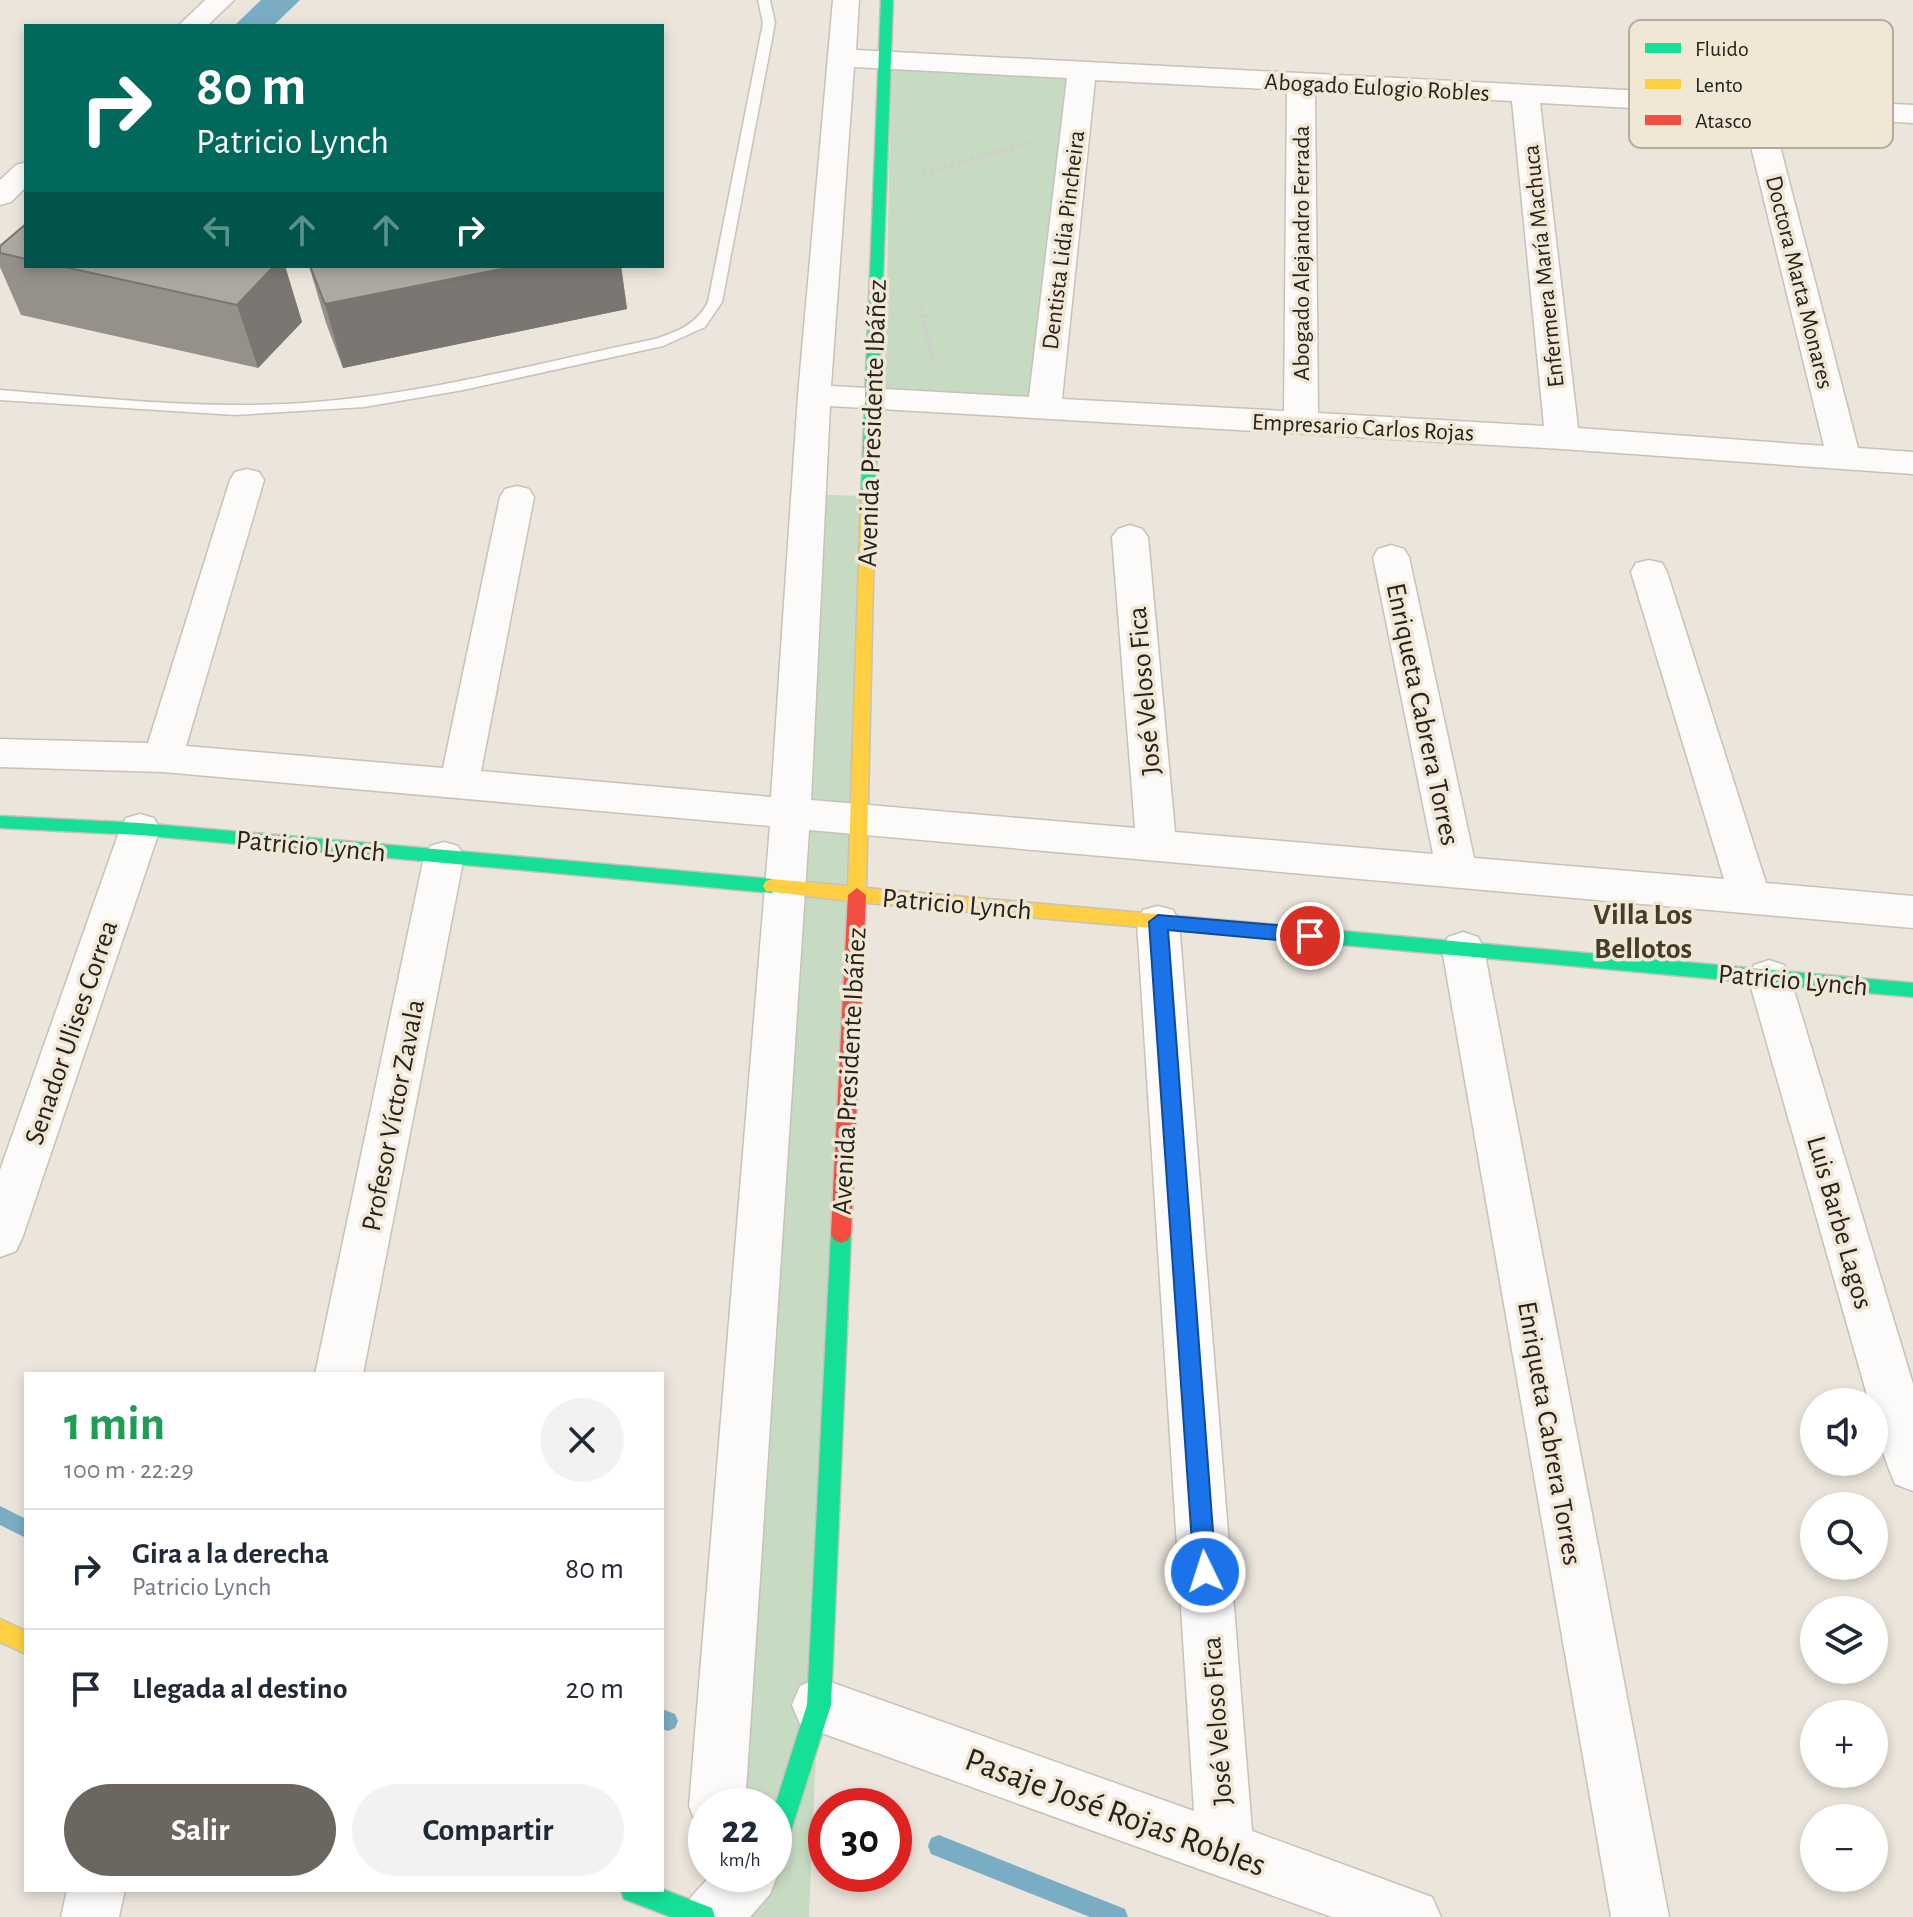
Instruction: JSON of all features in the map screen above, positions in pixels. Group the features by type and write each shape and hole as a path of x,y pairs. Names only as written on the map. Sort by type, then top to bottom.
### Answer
{"street":[{"path":"193,24 221,0"},
{"name":"Avenida Presidente Ibáñez","path":"718,1788 786,888 814,395 846,0"},
{"name":"Avenida Presidente Ibáñez","path":"792,1797 819,1705 860,819 870,398 887,0"},
{"name":"Abogado Eulogio Robles","path":"841,58 1629,99"},
{"name":"Dentista Lidia Pincheira","path":"1044,408 1075,71"},
{"name":"Abogado Alejandro Ferrada","path":"1301,83 1301,423"},
{"name":"Enfermera María Machuca","path":"1525,94 1562,438"},
{"name":"Abogado Eulogio Robles","path":"1893,113 1913,114"},
{"name":"Doctora Marta Monares","path":"1766,148 1844,458"},
{"path":"0,196 24,173"},
{"name":"Empresario Carlos Rojas","path":"814,395 1562,438 1913,463"},
{"path":"163,758 247,480"},
{"path":"459,784 517,497"},
{"name":"José Veloso Fica","path":"1130,537 1156,845"},
{"name":"Enriqueta Cabrera Torres","path":"1391,557 1457,872"},
{"path":"1649,572 1750,897"},
{"path":"0,753 163,758 1913,912"},
{"name":"Patricio Lynch","path":"0,822 140,829 1913,990"},
{"name":"Senador Ulises Correa","path":"0,1236 140,829"},
{"name":"Profesor Víctor Zavala","path":"339,1372 444,857"},
{"name":"José Veloso Fica","path":"1158,922 1225,1850"},
{"name":"Enriqueta Cabrera Torres","path":"1463,949 1640,1917"},
{"name":"Luis Barbe Lagos","path":"1769,977 1913,1467"},
{"path":"0,1630 24,1642"},
{"name":"Pasaje José Rojas Robles","path":"819,1705 1412,1917"},
{"path":"90,1917 96,1892"},
{"path":"638,1892 703,1917"},
{"path":"710,1917 711,1892"},
{"path":"710,1917 733,1892"}],"lane":[{"path":"0,395 231,410 308,408 381,398 658,343 685,334 706,319 715,302 769,23 764,0"}],"path":[{"path":"922,186 923,172 1061,133 1075,71"},
{"path":"920,301 930,361 944,367"}],"green space":[{"path":"891,69 1067,78 1029,399 885,389"},
{"path":"827,495 869,496 814,1788 808,1788 809,1917 730,1917 756,1892 792,1892 792,1788 738,1788"}],"building":[{"path":"24,226 24,259 0,253 0,246"},
{"path":"69,268 272,268 237,305"},
{"path":"311,268 506,268 325,304"}],"waterway":[{"path":"254,24 282,0"},
{"path":"0,1515 24,1528"},
{"path":"664,1720 668,1721"},
{"path":"939,1846 1117,1917"}],"traffic: fast":[{"path":"868,499 887,0"},
{"path":"0,822 140,829 772,886"},
{"path":"1277,932 1913,990"},
{"path":"792,1790 819,1705 841,1234"},
{"path":"638,1892 703,1917"}],"traffic: slow":[{"path":"857,895 868,499"},
{"path":"772,886 1277,932"},
{"path":"0,1630 24,1642"}],"traffic: jam":[{"path":"841,1234 857,895"}],"district":[{"name":"Villa Los Bellotos","path":"1643,931"}],"route":[{"path":"1205,1572 1158,922 1310,936"}]}
